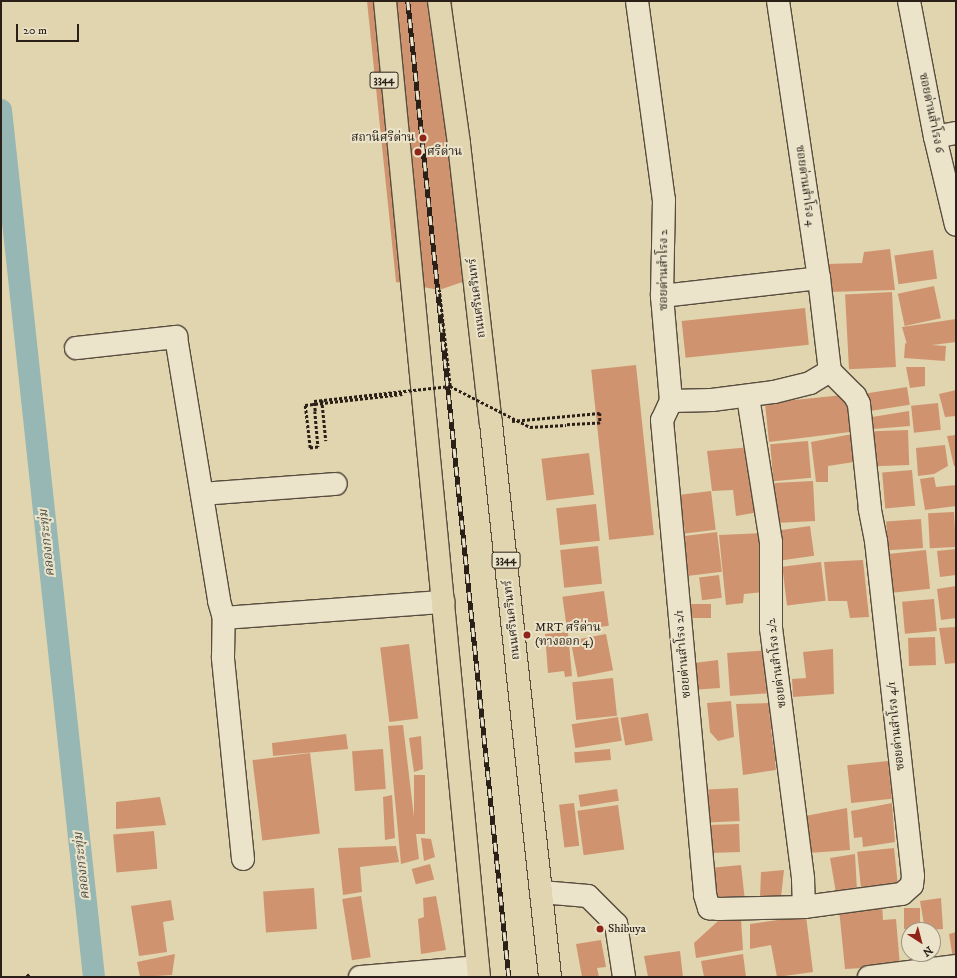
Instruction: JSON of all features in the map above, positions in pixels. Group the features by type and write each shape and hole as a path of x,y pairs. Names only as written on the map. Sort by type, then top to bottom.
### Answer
{"main road":[{"name":"3344","path":"370,1 399,159"},
{"name":"3344","path":"385,1 478,972"},
{"name":"ถนนศรีนครินทร์","path":"439,1 459,144 491,423 550,977"},
{"name":"ถนนศรีนครินทร์","path":"448,1 459,144"}],"street":[{"name":"ซอยด่านสำโรง 2","path":"637,1 664,200 662,296 672,401"},
{"name":"ซอยด่านสำโรง 4","path":"778,1 819,278 830,371"},
{"name":"ซอยด่านสำโรง 6","path":"908,1 935,137 956,224"},
{"path":"935,137 956,133"},
{"path":"662,296 819,278"},
{"path":"76,348 176,337 219,601 224,618 223,657 243,859"},
{"path":"672,401 748,397 810,383 830,371"},
{"name":"ซอยด่านสำโรง 4/1","path":"709,908 804,907 902,894 912,885 913,876 876,541 870,509 859,404 854,396 830,371"},
{"name":"ซอยด่านสำโรง 2/2","path":"748,397 771,542 771,628 802,871 804,907"},
{"name":"ซอยด่านสำโรง 2/1","path":"672,401 662,420 705,896 709,908"},
{"path":"202,494 336,484"},
{"path":"224,618 442,602"},
{"path":"541,892 588,896 616,924 624,977"},
{"path":"869,977 956,966"},
{"path":"360,977 478,972"}],"path":[{"path":"439,290 450,386"},
{"path":"422,392 305,405 310,448 318,447 318,442 315,411 314,401 322,400 450,386 530,427 600,423 600,413 593,414 491,423"},
{"path":"322,400 326,441"},
{"path":"27,974 30,977"}],"building":[{"name":"สถานีศรีด่าน","path":"367,1 452,1 480,276 439,290 396,282"},
{"path":"890,249 895,290 828,292 826,264 862,263 864,252"},
{"path":"933,250 937,279 898,284 894,255"},
{"path":"934,286 941,318 905,326 898,294"},
{"path":"892,292 896,367 849,369 845,294"},
{"path":"805,308 809,345 686,358 682,321"},
{"path":"956,319 956,342 908,348 902,327"},
{"path":"905,343 946,346 945,361 904,358"},
{"path":"636,365 654,535 609,540 591,370"},
{"path":"906,367 925,367 925,386 910,388"},
{"path":"907,387 910,405 868,411 866,394"},
{"path":"956,390 956,416 945,417 939,394"},
{"path":"843,395 848,401 850,432 769,442 765,403"},
{"path":"938,403 941,430 914,433 911,406"},
{"path":"909,411 910,426 873,429 872,417"},
{"path":"908,430 909,465 874,466 873,431"},
{"path":"852,434 854,462 828,466 828,482 816,482 811,442"},
{"path":"956,435 956,466 954,466 947,436"},
{"path":"808,441 811,478 773,481 770,444"},
{"path":"945,445 948,466 934,474 918,476 916,448"},
{"path":"751,447 759,512 736,516 733,490 712,491 707,451"},
{"path":"589,453 594,495 546,501 541,459"},
{"path":"912,470 915,506 885,508 882,473"},
{"path":"934,477 936,487 956,485 956,506 925,510 920,479"},
{"path":"813,481 815,521 776,523 774,483"},
{"path":"711,491 716,530 685,533 680,495"},
{"path":"596,504 600,541 560,545 556,508"},
{"path":"954,512 956,547 930,548 928,513"},
{"path":"921,519 923,548 888,550 886,521"},
{"path":"810,526 814,556 781,560 776,531"},
{"path":"717,532 722,572 681,577 676,537"},
{"path":"764,533 765,592 744,594 743,603 726,605 719,535"},
{"path":"598,546 602,584 564,588 560,550"},
{"path":"956,549 956,575 940,577 937,551"},
{"path":"926,550 930,589 892,593 888,554"},
{"path":"863,560 869,617 850,618 847,601 828,601 824,562"},
{"path":"821,562 826,601 787,605 782,567"},
{"path":"719,575 722,598 702,600 699,577"},
{"path":"956,586 956,618 941,620 937,589"},
{"path":"604,591 609,626 567,632 562,597"},
{"path":"934,599 937,631 905,634 902,602"},
{"path":"682,604 711,604 711,618 682,618"},
{"path":"956,627 956,663 945,664 939,628"},
{"path":"568,632 572,676 565,677 564,671 548,673 545,634"},
{"path":"606,634 613,670 578,677 571,641"},
{"path":"935,637 936,665 909,666 908,638"},
{"path":"409,644 418,718 389,722 380,648"},
{"path":"833,649 834,694 793,697 792,679 806,678 803,652"},
{"path":"770,650 773,693 730,696 727,653"},
{"path":"718,660 720,688 691,690 686,664"},
{"path":"613,678 617,716 576,720 572,682"},
{"path":"731,701 734,737 718,741 710,732 707,703"},
{"path":"769,703 770,721 777,721 777,728 771,729 774,751 780,750 781,761 775,762 776,770 743,775 736,704"},
{"path":"648,713 653,741 625,745 620,718"},
{"path":"618,717 622,741 575,748 572,724"},
{"path":"403,725 419,859 401,864 388,726"},
{"path":"346,734 348,749 273,756 272,743"},
{"path":"421,736 423,769 414,772 409,738"},
{"path":"383,749 386,789 355,791 352,751"},
{"path":"610,749 611,760 575,763 574,752"},
{"path":"310,753 320,833 262,840 252,760"},
{"path":"888,761 892,799 851,803 847,765"},
{"path":"414,775 425,775 425,834 414,834"},
{"path":"738,788 740,821 710,823 708,790"},
{"path":"617,789 619,801 580,807 578,795"},
{"path":"392,795 395,838 385,840 383,797"},
{"path":"160,797 166,825 116,829 116,802"},
{"path":"574,803 579,846 564,848 559,805"},
{"path":"892,803 895,842 863,847 862,837 854,838 851,811"},
{"path":"618,805 624,850 584,855 577,811"},
{"path":"847,808 850,850 809,853 805,816"},
{"path":"739,824 740,852 709,853 708,825"},
{"path":"154,831 157,869 116,872 113,835"},
{"path":"421,838 431,839 435,857 424,861"},
{"path":"396,846 399,862 360,867 362,892 343,895 338,848"},
{"path":"894,848 898,886 861,890 857,852"},
{"path":"855,854 857,891 836,893 830,858"},
{"path":"430,864 434,879 416,884 412,869"},
{"path":"741,865 745,901 717,902 710,868"},
{"path":"784,870 781,897 760,898 761,872"},
{"path":"314,888 317,929 266,932 263,892"},
{"path":"361,896 371,957 352,960 342,899"},
{"path":"436,896 446,950 421,954 418,919 424,917 423,898"},
{"path":"941,898 943,929 941,929 941,922 924,922 920,901"},
{"path":"171,900 174,920 163,922 167,952 139,956 131,906"},
{"path":"882,904 883,920 896,919 900,966 845,969 839,909"},
{"path":"904,908 920,908 920,922 904,922"},
{"path":"806,916 813,972 777,977 771,945 750,949 750,924"},
{"path":"741,919 743,950 696,958 694,943 718,921"},
{"path":"956,932 956,958 953,959 949,934"},
{"path":"601,940 606,967 597,968 599,977 582,977 576,944"},
{"path":"680,951 683,977 648,977 644,956"},
{"path":"175,954 172,975 140,977 137,962"},
{"path":"743,954 746,977 704,977 701,961"}],"waterway":[{"name":"คลองกระทุ่ม","path":"1,110 94,977"}],"railway":[{"path":"408,1 509,977"}],"place":[{"name":"สถานีศรีด่าน","path":"423,138"},
{"name":"ศรีด่าน","path":"418,152"},
{"name":"MRT ศรีด่าน (ทางออก 4)","path":"527,635"},
{"name":"Shibuya","path":"600,929"}]}
